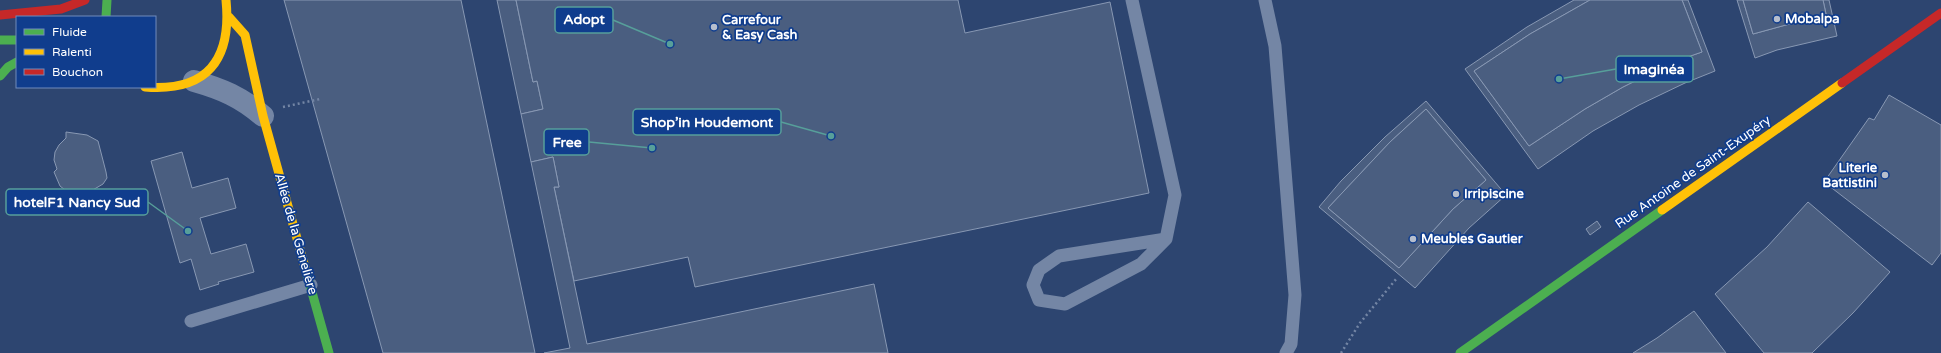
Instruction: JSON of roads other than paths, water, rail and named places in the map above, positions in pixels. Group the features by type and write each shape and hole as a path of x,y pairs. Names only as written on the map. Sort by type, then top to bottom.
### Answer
{"street":[{"path":"0,3 9,14 61,9 85,0"},
{"path":"106,16 107,0"},
{"path":"156,87 171,88 194,81 212,67 225,45 229,17 226,0"},
{"name":"Rue Antoine de Saint-Exupéry","path":"1460,353 1941,13"},
{"name":"Allée de la Genelière","path":"229,17 245,36 270,113 311,286 329,353"},
{"path":"0,40 16,40"},
{"path":"0,76 8,67 16,63"},
{"path":"194,81 233,94 270,113"}],"lane":[{"path":"1132,0 1175,195 1166,239 1141,264 1065,304 1039,300 1033,286 1039,270 1059,256 1166,239"},
{"path":"1265,0 1275,46 1295,295 1291,344 1286,353"},
{"path":"191,320 311,286"}],"place":[{"name":"Mobalpa","path":"1777,19"},
{"name":"Carrefour & Easy Cash","path":"714,27"},
{"name":"Adopt","path":"670,44"},
{"name":"Imaginéa","path":"1559,79"},
{"name":"Shop’in Houdemont","path":"831,136"},
{"name":"Free","path":"652,148"},
{"name":"Literie Battistini","path":"1885,175"},
{"name":"Irripiscine","path":"1456,194"},
{"name":"hotelF1 Nancy Sud","path":"188,231"},
{"name":"Meubles Gautier","path":"1413,239"}]}
